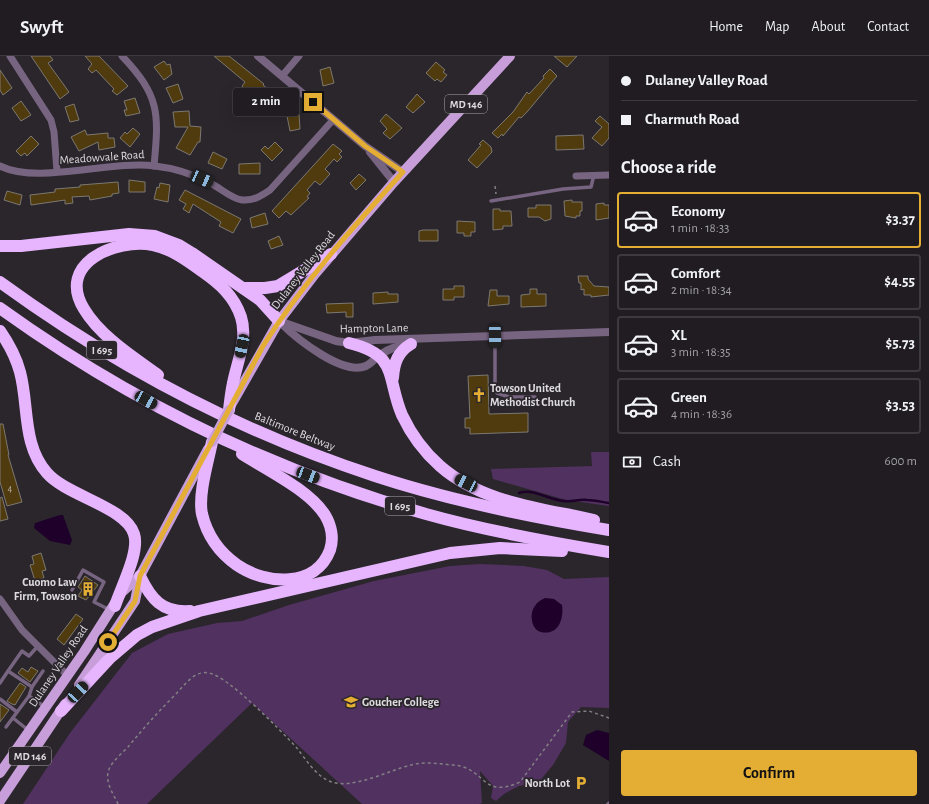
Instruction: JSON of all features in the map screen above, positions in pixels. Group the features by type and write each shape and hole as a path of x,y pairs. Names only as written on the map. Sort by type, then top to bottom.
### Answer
{"highway":[{"path":"0,246 21,246 129,234 155,236 179,245 243,288 260,300 279,321"},
{"path":"209,409 141,363 92,321 83,309 78,290 80,274 90,260 104,250 116,246 130,244 153,245 174,252 218,283 233,299 241,318 242,346 236,385 229,410"},
{"path":"243,288 265,288 278,286 331,254"},
{"name":"Baltimore Beltway","path":"0,282 80,337 209,409 290,445 376,476 482,506 609,530"},
{"name":"I 695","path":"0,308 69,355 158,407 243,449 315,477 426,514 535,539 609,552"},
{"path":"0,332 16,360 20,373 31,443 41,465 54,481 117,515 130,526 134,532 136,548 113,608"},
{"path":"349,343 362,346 379,355 387,365 393,378 402,413 408,428 428,454 456,478 497,498 518,504 609,523"},
{"path":"393,378 394,367 399,353 411,344"},
{"path":"200,428 289,483 318,506 324,514 331,530 331,546 324,562 311,574 288,579 258,576 237,565 219,548 205,525 201,502 202,469 212,442"},
{"path":"61,711 110,658 137,635 152,627 199,611 422,559 463,552 500,548 530,548 609,555"},
{"path":"140,576 149,594 163,606 184,611 199,611"}],"main road":[{"name":"Dulaney Valley Road","path":"236,385 279,321 331,254 403,172 510,56"},
{"path":"212,442 229,410"},
{"name":"Dulaney Valley Road","path":"0,773 68,676 122,592 140,576 202,469"},
{"name":"Dulaney Valley Road","path":"0,800 135,601 140,576"}],"street":[{"path":"10,56 51,120 54,132 57,171"},
{"path":"122,56 143,80 154,104 157,133 154,166"},
{"path":"258,56 365,146 403,172"},
{"path":"282,76 299,56"},
{"name":"Meadowvale Road","path":"0,166 14,171 30,173 114,166 154,166 193,175 241,200 250,200 259,198 270,190 333,120"},
{"path":"365,146 394,182"},
{"path":"576,176 609,175"},
{"name":"Hampton Lane","path":"279,321 325,338 349,343 375,340 609,332"},
{"name":"Hampton Lane","path":"279,321 294,336 345,367 358,368 365,366 387,350 437,338"},
{"path":"0,599 22,630 68,676"}],"lane":[{"path":"491,201 563,189 591,187 594,175"},
{"path":"495,336 495,387 497,393 509,398 535,397"},
{"path":"72,590 83,570 104,582 94,602 113,608"},
{"path":"0,683 22,651 29,656 38,646"},
{"path":"8,671 32,687"},
{"path":"6,727 29,696 32,687 43,671"},
{"path":"29,696 46,708"},
{"path":"0,699 17,712"},
{"path":"13,718 30,731"}],"path":[{"path":"495,186 497,200"},
{"path":"118,804 107,778 110,767 187,682 195,675 203,672 211,673 223,680 242,695 294,745 319,774 330,782 343,784 411,765 425,763 456,765 472,771 494,788 508,788 520,782 572,712 589,711 609,718"}],"shaded area":[{"path":"591,452 609,452 609,506 566,500 493,479 491,469 592,466"},
{"path":"63,515 72,540 70,545 50,541 34,528 35,523"},
{"name":"Goucher College","path":"480,564 524,566 547,570 564,579 609,577 609,708 581,707 568,722 566,743 553,765 538,783 519,786 504,794 496,801 491,798 493,786 480,771 482,803 479,804 362,804 252,703 147,804 23,804 70,733 132,653 168,634 217,623 242,621 289,605 374,581 450,566"},
{"path":"545,598 554,599 562,605 562,615 559,625 556,629 547,633 538,631 533,625 532,621 533,609 539,601"},
{"path":"597,730 609,733 609,761 583,745 586,735"}],"building":[{"path":"31,56 50,56 53,60 48,63 69,92 60,99"},
{"path":"85,56 99,56 128,86 117,95 112,91 114,89 96,70 92,73 88,69 92,64"},
{"path":"214,56 229,56 264,84 263,85 287,104 286,105 288,107 283,113 272,104 270,108 265,104 268,101 255,90 251,95 242,86 245,82"},
{"path":"554,56 577,56 567,67"},
{"path":"164,61 167,65 170,64 172,74 164,80 154,67"},
{"path":"436,62 445,70 443,72 447,75 441,82 437,79 435,81 426,73"},
{"path":"330,67 334,83 323,86 320,70"},
{"path":"550,69 557,76 527,112 521,118 519,117 503,136 502,134 498,138 492,133 513,112 527,92 529,94 544,78 543,76"},
{"path":"0,70 12,88 3,95 0,90"},
{"path":"178,84 183,99 173,103 166,88"},
{"path":"417,94 425,102 413,113 406,107"},
{"path":"135,98 140,113 126,116 124,110 127,110 124,101"},
{"path":"21,101 31,115 21,121 12,108"},
{"path":"74,104 79,120 70,122 65,107"},
{"path":"189,111 190,126 201,127 200,142 198,142 190,155 176,148 188,127 175,127 173,112"},
{"path":"299,114 300,129 290,131 287,116"},
{"path":"386,114 402,128 390,139 383,133 387,129 380,121"},
{"path":"600,116 609,124 609,138 602,146 592,138 602,127 595,121"},
{"path":"133,128 140,134 130,147 120,138 125,132 127,134"},
{"path":"85,130 87,135 108,133 108,138 114,138 115,147 99,150 98,142 79,151 71,137"},
{"path":"583,135 584,149 556,150 556,136"},
{"path":"31,136 39,144 27,156 25,153 21,156 16,151"},
{"path":"483,140 491,147 492,152 477,168 468,160 481,145 479,144"},
{"path":"275,142 283,150 272,161 261,150 265,146 268,149"},
{"path":"333,144 342,151 339,154 342,157 337,162 334,159 325,169 330,174 320,185 315,181 307,190 310,193 307,197 309,198 291,215 286,211 279,218 272,211"},
{"path":"213,152 227,159 222,169 208,163"},
{"path":"260,163 260,174 239,174 239,164"},
{"path":"359,174 366,180 356,190 350,183"},
{"path":"129,180 145,182 145,192 129,192"},
{"path":"118,182 119,193 112,194 112,196 90,200 89,196 72,197 73,203 65,204 65,200 31,205 30,195 55,192 55,189 80,187 80,185"},
{"path":"160,183 170,185 168,202 154,199 157,187 159,188"},
{"path":"185,190 241,219 233,233 219,226 221,222 193,204 189,213 183,209 186,204 179,200"},
{"path":"7,191 22,195 20,205 4,200"},
{"path":"572,200 572,202 582,202 582,211 580,211 580,216 576,216 576,218 565,216 564,201"},
{"path":"604,203 604,205 609,205 609,218 596,220 596,204"},
{"path":"536,205 551,205 551,219 545,221 539,217 528,217 528,208 536,208"},
{"path":"493,209 500,209 500,211 511,211 512,226 503,226 503,229 493,230"},
{"path":"265,213 268,224 252,228 250,218"},
{"path":"457,221 475,222 475,232 471,232 471,236 464,236 464,233 457,233"},
{"path":"438,230 438,241 419,241 419,231"},
{"path":"279,236 283,245 271,249 268,241"},
{"path":"578,276 588,276 588,279 594,286 609,287 609,295 591,297 591,295 584,295 584,289 581,290 581,283 579,283"},
{"path":"454,286 464,286 464,297 454,297 454,300 443,300 443,289 454,289"},
{"path":"530,289 537,289 537,294 546,294 546,306 521,307 521,295 530,294"},
{"path":"490,290 497,290 497,296 509,296 509,304 488,306"},
{"path":"388,292 388,294 398,294 398,302 373,304 373,293"},
{"path":"353,303 353,317 346,317 346,312 327,313 326,304"},
{"name":"Towson United Methodist Church","path":"488,375 489,414 528,413 528,432 470,434 470,428 465,428 465,418 470,418 468,376"},
{"path":"0,424 3,424 8,455 22,502 7,506 0,482"},
{"path":"2,497 8,519 0,521 0,498"},
{"path":"41,553 46,570 42,571 44,578 35,581 30,565 34,564 32,556"},
{"name":"Cuomo Law Firm, Towson","path":"85,576 98,585 86,600 78,596 82,590 78,587"},
{"path":"76,614 83,619 64,645 57,639"},
{"path":"31,667 38,671 30,682 18,673 22,668 28,672"},
{"path":"20,683 26,687 15,705 7,701"},
{"path":"0,704 9,710 0,722"}],"waterway":[{"path":"519,493 537,493 559,500 584,500 609,503"}],"place":[{"name":"Towson United Methodist Church","path":"479,395"},
{"name":"Cuomo Law Firm, Towson","path":"88,589"},
{"name":"Goucher College","path":"351,702"},
{"name":"North Lot","path":"581,783"}],"route":[{"path":"108,642 135,601 140,576 263,346 279,321 331,254 403,172 365,146 313,102"}]}
